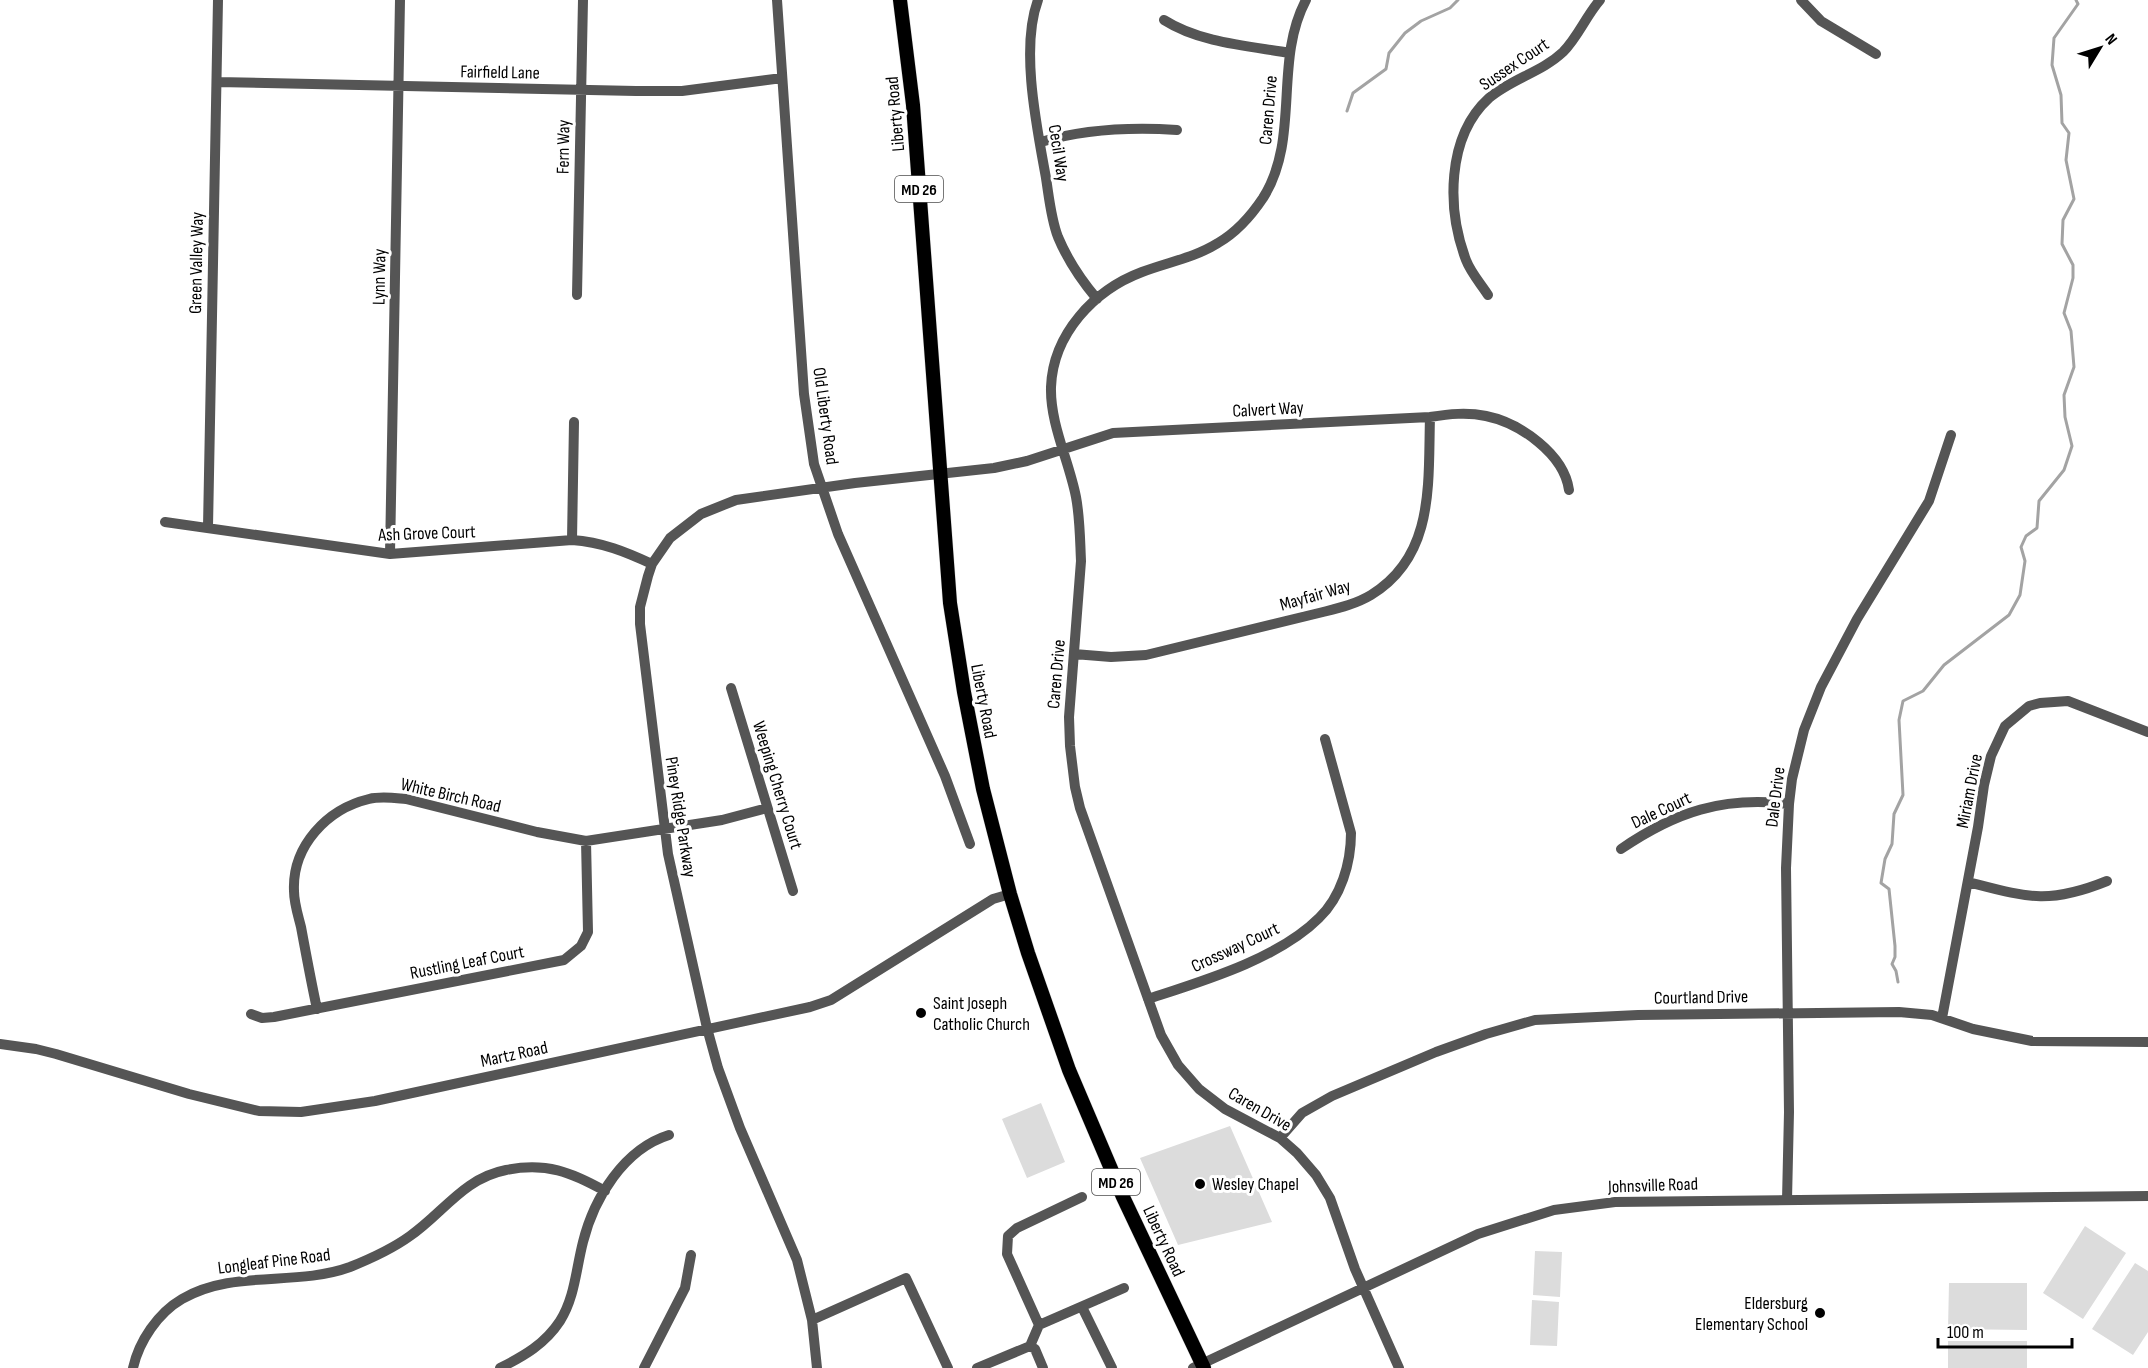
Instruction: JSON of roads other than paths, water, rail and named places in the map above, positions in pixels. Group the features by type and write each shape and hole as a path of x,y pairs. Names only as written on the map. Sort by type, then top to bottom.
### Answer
{"main road":[{"name":"Liberty Road","path":"900,0 913,105 950,603 958,660 981,779 1010,894 1046,1009 1083,1105 1200,1367"}],"street":[{"name":"Green Valley Way","path":"208,527 218,0"},
{"name":"Lynn Way","path":"390,554 400,0"},
{"name":"Fern Way","path":"578,295 583,0"},
{"name":"Old Liberty Road","path":"777,0 806,416 814,464 838,534 948,785 970,844"},
{"name":"Cecil Way","path":"1038,0 1030,28 1030,47 1041,142 1057,234 1071,264 1097,299"},
{"name":"Caren Drive","path":"1306,0 1290,53 1286,82 1284,135 1279,160 1264,196 1250,216 1236,230 1207,249 1132,276 1097,299 1078,317 1058,351 1052,370 1053,411 1076,496 1081,561 1069,717 1070,746 1080,807 1161,1035 1189,1080 1211,1100 1245,1121 1280,1138 1309,1165 1323,1185 1363,1287 1399,1368"},
{"name":"Sussex Court","path":"1488,295 1467,263 1455,219 1454,177 1457,154 1463,136 1473,117 1488,99 1508,84 1562,52 1581,30 1600,0"},
{"path":"1801,0 1821,21 1876,54"},
{"path":"1164,20 1196,34 1290,53"},
{"name":"Fairfield Lane","path":"217,82 682,91 782,78"},
{"path":"1041,142 1060,136 1094,131 1177,130"},
{"name":"Calvert Way","path":"939,476 1009,465 1101,435 1124,432 1430,417 1452,413 1496,418 1513,426 1550,454 1564,474 1569,490"},
{"name":"Mayfair Way","path":"1074,654 1111,657 1146,655 1323,612 1370,596 1402,568 1410,557 1422,531 1428,487 1430,417"},
{"path":"572,540 574,422"},
{"name":"Dale Drive","path":"1787,1200 1789,1134 1786,1013 1788,970 1785,876 1792,779 1804,730 1821,687 1857,619 1929,501 1951,435"},
{"name":"Piney Ridge Parkway","path":"817,1368 812,1320 797,1260 740,1128 721,1077 707,1028 664,829 640,624 643,592 652,564 678,531 711,508 736,500 822,487 939,476"},
{"name":"Ash Grove Court","path":"165,522 390,554 572,540 591,541 614,547 652,564"},
{"name":"Weeping Cherry Court","path":"731,688 793,891"},
{"name":"Miriam Drive","path":"1942,1018 1991,756 1999,736 2017,715 2029,706 2068,701 2148,732"},
{"name":"Crossway Court","path":"1148,999 1196,983 1260,957 1306,929 1329,906 1340,887 1346,870 1351,834 1325,738"},
{"name":"White Birch Road","path":"317,1008 294,891 296,865 321,824 351,804 370,798 406,799 537,832 586,841 722,820 767,808"},
{"name":"Dale Court","path":"1621,849 1636,838 1671,820 1706,807 1749,801 1789,804"},
{"name":"Rustling Leaf Court","path":"251,1014 262,1018 274,1017 564,960 580,946 588,932 586,841"},
{"path":"1968,882 2038,898 2078,892 2106,881"},
{"name":"Martz Road","path":"0,1044 46,1051 239,1107 276,1112 301,1112 375,1101 810,1007 831,1000 993,899 1010,894"},
{"name":"Courtland Drive","path":"1280,1138 1302,1113 1332,1096 1486,1034 1535,1020 1638,1015 1899,1012 1932,1015 1973,1029 2032,1041 2148,1042"},
{"path":"500,1368 540,1345 560,1321 571,1298 584,1239 605,1191 632,1155 654,1139 669,1135"},
{"name":"Longleaf Pine Road","path":"133,1368 152,1328 164,1312 180,1300 199,1290 226,1283 300,1277 348,1268 378,1255 410,1236 463,1190 494,1173 525,1167 559,1169 576,1175 605,1191"},
{"name":"Johnsville Road","path":"1200,1367 1363,1287 1478,1234 1554,1210 1615,1202 2148,1196"},
{"path":"1039,1325 1007,1254 1008,1236 1017,1228 1082,1197"},
{"path":"644,1368 685,1288 692,1255"},
{"path":"812,1320 906,1278 946,1368"},
{"path":"977,1368 1030,1346 1039,1325 1124,1288"},
{"path":"1082,1307 1112,1368"},
{"path":"1030,1346 1035,1349 1043,1368"}],"waterway":[{"path":"1347,111 1353,93 1386,69 1389,53 1405,33 1421,21 1450,8 1458,0"},
{"path":"1898,982 1892,964 1895,957 1895,946 1889,889 1881,883 1885,859 1892,844 1894,814 1903,795 1899,720 1903,701 1923,691 1944,665 2009,615 2020,595 2025,561 2021,547 2026,536 2037,528 2039,501 2064,470 2072,446 2065,417 2064,395 2074,367 2071,331 2064,313 2073,278 2073,265 2062,244 2063,220 2074,199 2066,160 2069,133 2062,123 2061,95 2052,65 2054,38 2078,4 2076,0"}],"place":[{"name":"Saint Joseph Catholic Church","path":"921,1013"},
{"name":"Wesley Chapel","path":"1200,1184"},
{"name":"Eldersburg Elementary School","path":"1820,1313"}]}
